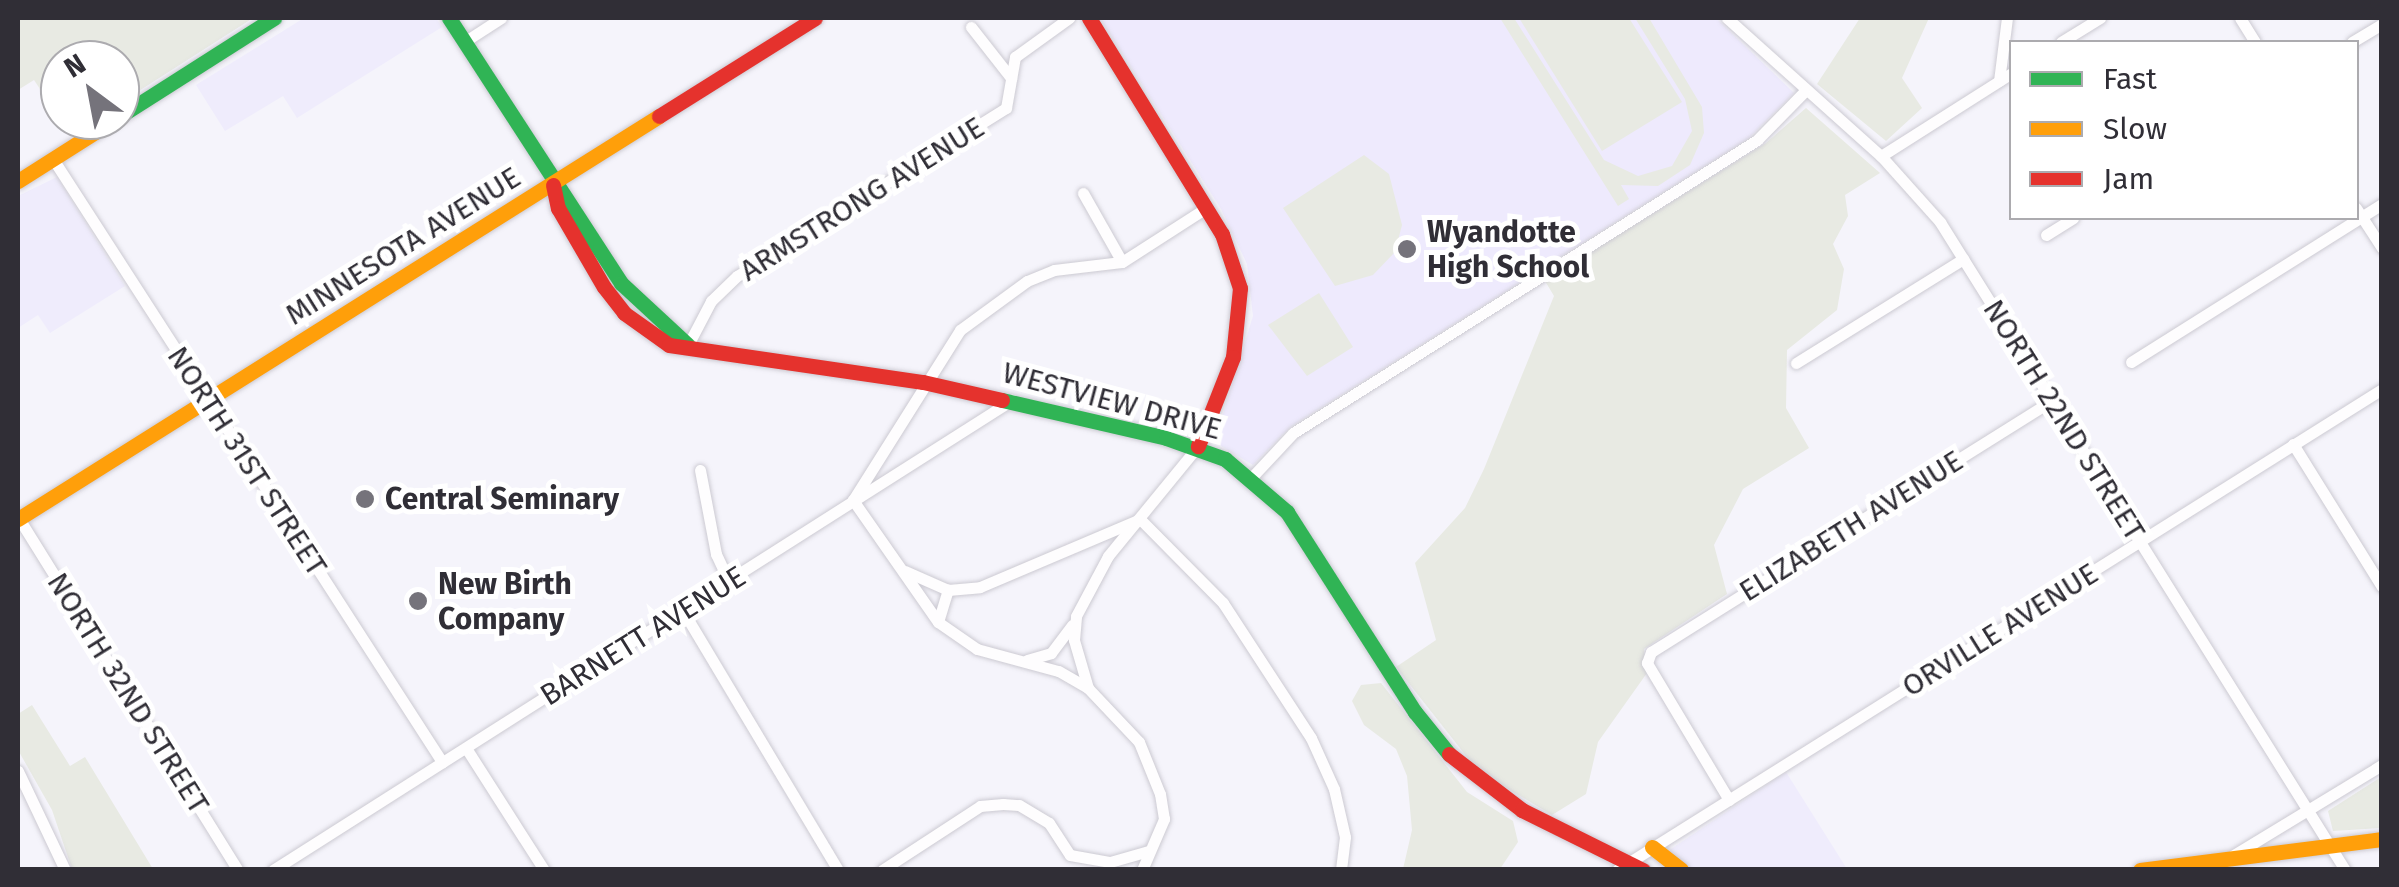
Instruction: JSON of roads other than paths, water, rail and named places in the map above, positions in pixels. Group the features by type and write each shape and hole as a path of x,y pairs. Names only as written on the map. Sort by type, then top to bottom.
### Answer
{"main road":[{"path":"140,103 274,18"},
{"name":"WESTVIEW DRIVE","path":"449,18 553,184 570,200 636,302 688,345 742,360 923,382 1198,446 1251,478 1287,512 1415,712 1464,770 1522,810 1630,867"},
{"name":"MINNESOTA AVENUE","path":"18,518 816,18"},
{"path":"1089,18 1232,257 1241,318 1222,393 1198,446"},
{"path":"18,181 82,140"},
{"path":"2140,870 2382,839"},
{"path":"1652,848 1681,870"}],"street":[{"path":"464,42 502,18"},
{"name":"ARMSTRONG AVENUE","path":"688,345 723,288 1006,108 1020,50 1069,18"},
{"name":"NORTH 22ND STREET","path":"1728,18 1804,92 1881,156 1940,222 2312,808 2345,870"},
{"path":"2000,81 2007,18"},
{"path":"2064,40 2100,18"},
{"path":"2240,18 2254,40"},
{"path":"2355,40 2382,24"},
{"path":"971,27 1011,78"},
{"path":"1881,156 2009,76"},
{"path":"1251,478 1293,433 1757,140 1804,92"},
{"name":"NORTH 31ST STREET","path":"54,158 442,762"},
{"path":"1084,193 1122,262"},
{"path":"2382,204 2359,212 2382,248"},
{"path":"1142,870 1164,819 1153,772 1120,716 1088,688 1027,660 977,649 938,622 853,500 923,382 960,330 1027,281 1054,270 1122,262 1206,208"},
{"path":"2046,234 2070,220"},
{"path":"2132,362 2347,220"},
{"path":"1796,363 1963,259"},
{"name":"ORVILLE AVENUE","path":"1630,867 1652,848 2382,388"},
{"name":"BARNETT AVENUE","path":"273,870 1012,400"},
{"name":"ELIZABETH AVENUE","path":"1729,800 1648,663 1650,652 2052,400"},
{"path":"2293,444 2382,587"},
{"path":"1027,660 1064,643 1090,582 1198,446"},
{"path":"700,470 716,554 728,582"},
{"name":"NORTH 32ND STREET","path":"18,518 238,870"},
{"path":"899,567 948,590 1029,570 1140,519"},
{"path":"1140,519 1223,602 1310,738 1334,789 1345,837 1341,870"},
{"path":"938,622 948,590"},
{"path":"682,612 838,870"},
{"path":"1076,616 1074,640 1088,688"},
{"path":"466,748 544,870"},
{"path":"2210,870 2382,765"},
{"path":"18,771 64,870"},
{"path":"882,870 980,806 1003,804 1019,805 1049,824 1079,870"},
{"path":"1070,855 1110,862 1148,851"}],"place":[{"name":"Wyandotte High School","path":"1407,249"},
{"name":"Central Seminary","path":"365,499"},
{"name":"New Birth Company","path":"418,601"}]}
